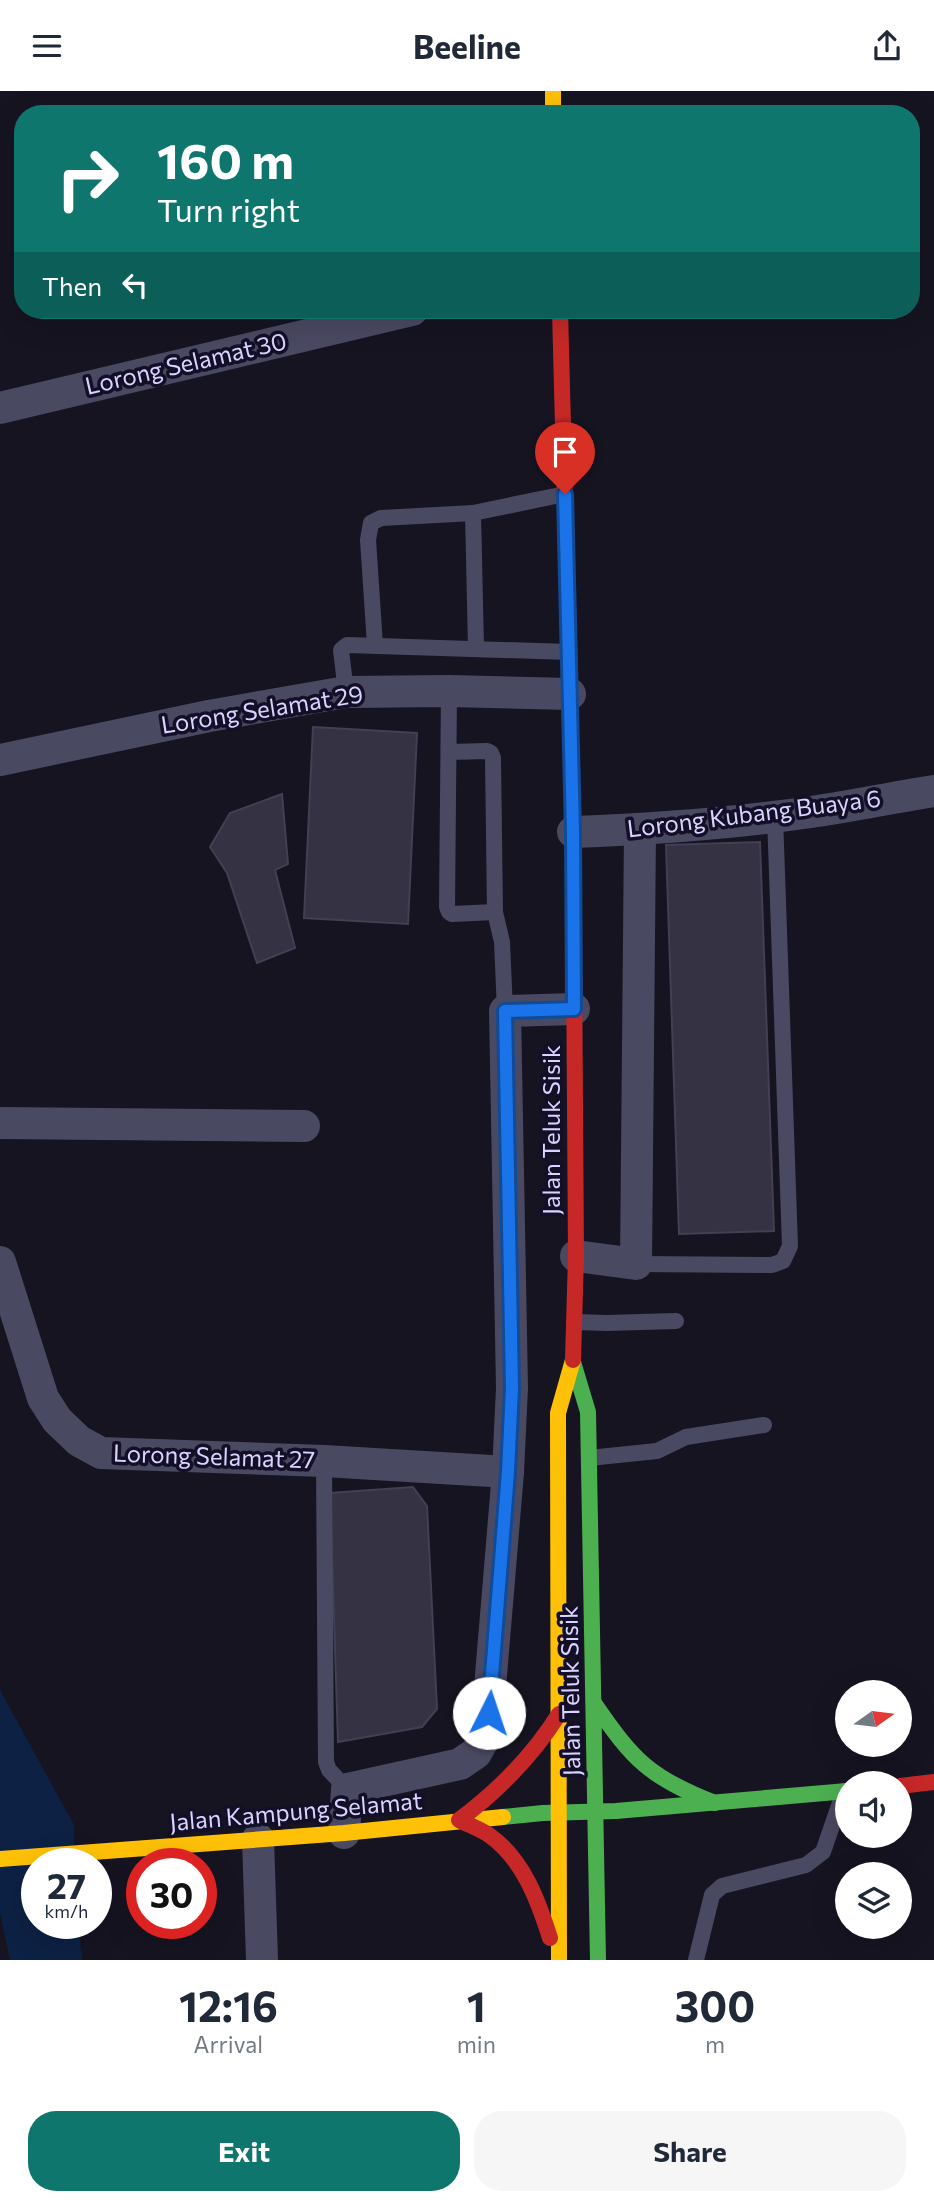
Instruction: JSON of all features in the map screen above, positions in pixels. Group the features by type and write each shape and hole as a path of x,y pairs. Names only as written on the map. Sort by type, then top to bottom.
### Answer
{"main road":[{"name":"Jalan Teluk Sisik","path":"558,1960 558,1413 573,1362 576,1256 573,832 560,319"},
{"name":"Jalan Teluk Sisik","path":"573,1362 588,1412 598,1960"},
{"path":"594,1703 611,1729 653,1774 677,1788 715,1803"},
{"path":"558,1960 544,1918 521,1870 489,1836 459,1820 517,1772 541,1743 559,1714"},
{"path":"912,1785 934,1782"},
{"name":"Jalan Kampung Selamat","path":"0,1859 344,1833 459,1820 835,1792"}],"street":[{"name":"Lorong Selamat 30","path":"0,408 374,319"},
{"name":"Lorong Selamat 29","path":"0,760 209,716 346,692 570,694"},
{"name":"Lorong Kubang Buaya 6","path":"573,832 640,830 820,811 934,791"},
{"path":"576,1256 636,1265 640,830"},
{"path":"344,1833 347,1789 460,1764 476,1753 486,1735 508,1472 512,1388 505,1011 574,1009"},
{"path":"0,1123 304,1126"},
{"name":"Lorong Selamat 27","path":"0,1262 43,1398 57,1420 79,1441 102,1453 324,1461 508,1472"},
{"path":"258,1839 262,1960"}],"lane":[{"path":"375,645 368,540 371,523 381,518 473,513 565,494"},
{"path":"473,513 476,648"},
{"path":"346,692 341,650 347,645 569,652"},
{"path":"449,691 447,907 453,914 495,912"},
{"path":"449,752 487,751 493,758 495,912 502,942 505,1011"},
{"path":"636,1265 772,1265 783,1261 790,1246 775,816"},
{"path":"574,1322 607,1324 676,1321"},
{"path":"589,1458 657,1451 686,1437 764,1425"},
{"path":"324,1461 326,1762 329,1770 347,1789"},
{"path":"696,1960 712,1895 722,1886 806,1865 823,1852 835,1820"}],"water":[{"path":"0,1690 74,1825 74,1848 21,1848 21,1939 80,1939 82,1960 10,1960 0,1913"}],"building":[{"path":"313,727 417,733 408,924 304,918"},
{"path":"282,794 288,864 275,870 295,948 257,963 227,873 210,847 230,813"},
{"path":"760,842 774,1231 679,1234 666,845"},
{"path":"413,1487 427,1506 437,1709 422,1727 338,1742 330,1493"}],"traffic: fast":[{"path":"573,1362 588,1412 598,1960"},
{"path":"594,1703 620,1739 645,1765 674,1785 715,1803"},
{"path":"503,1817 616,1811 835,1792"}],"traffic: slow":[{"path":"553,91 553,105"},
{"path":"565,504 574,953"},
{"path":"559,1960 558,1413 573,1360"},
{"path":"0,1859 344,1833 503,1817"}],"traffic: jam":[{"path":"560,319 565,504"},
{"path":"573,1360 576,1256 574,953"},
{"path":"550,1938 528,1881 511,1856 489,1835 459,1820 514,1772 559,1714"},
{"path":"912,1785 934,1782"}],"route":[{"path":"489,1713 512,1388 505,1011 574,1009 565,494"}]}
